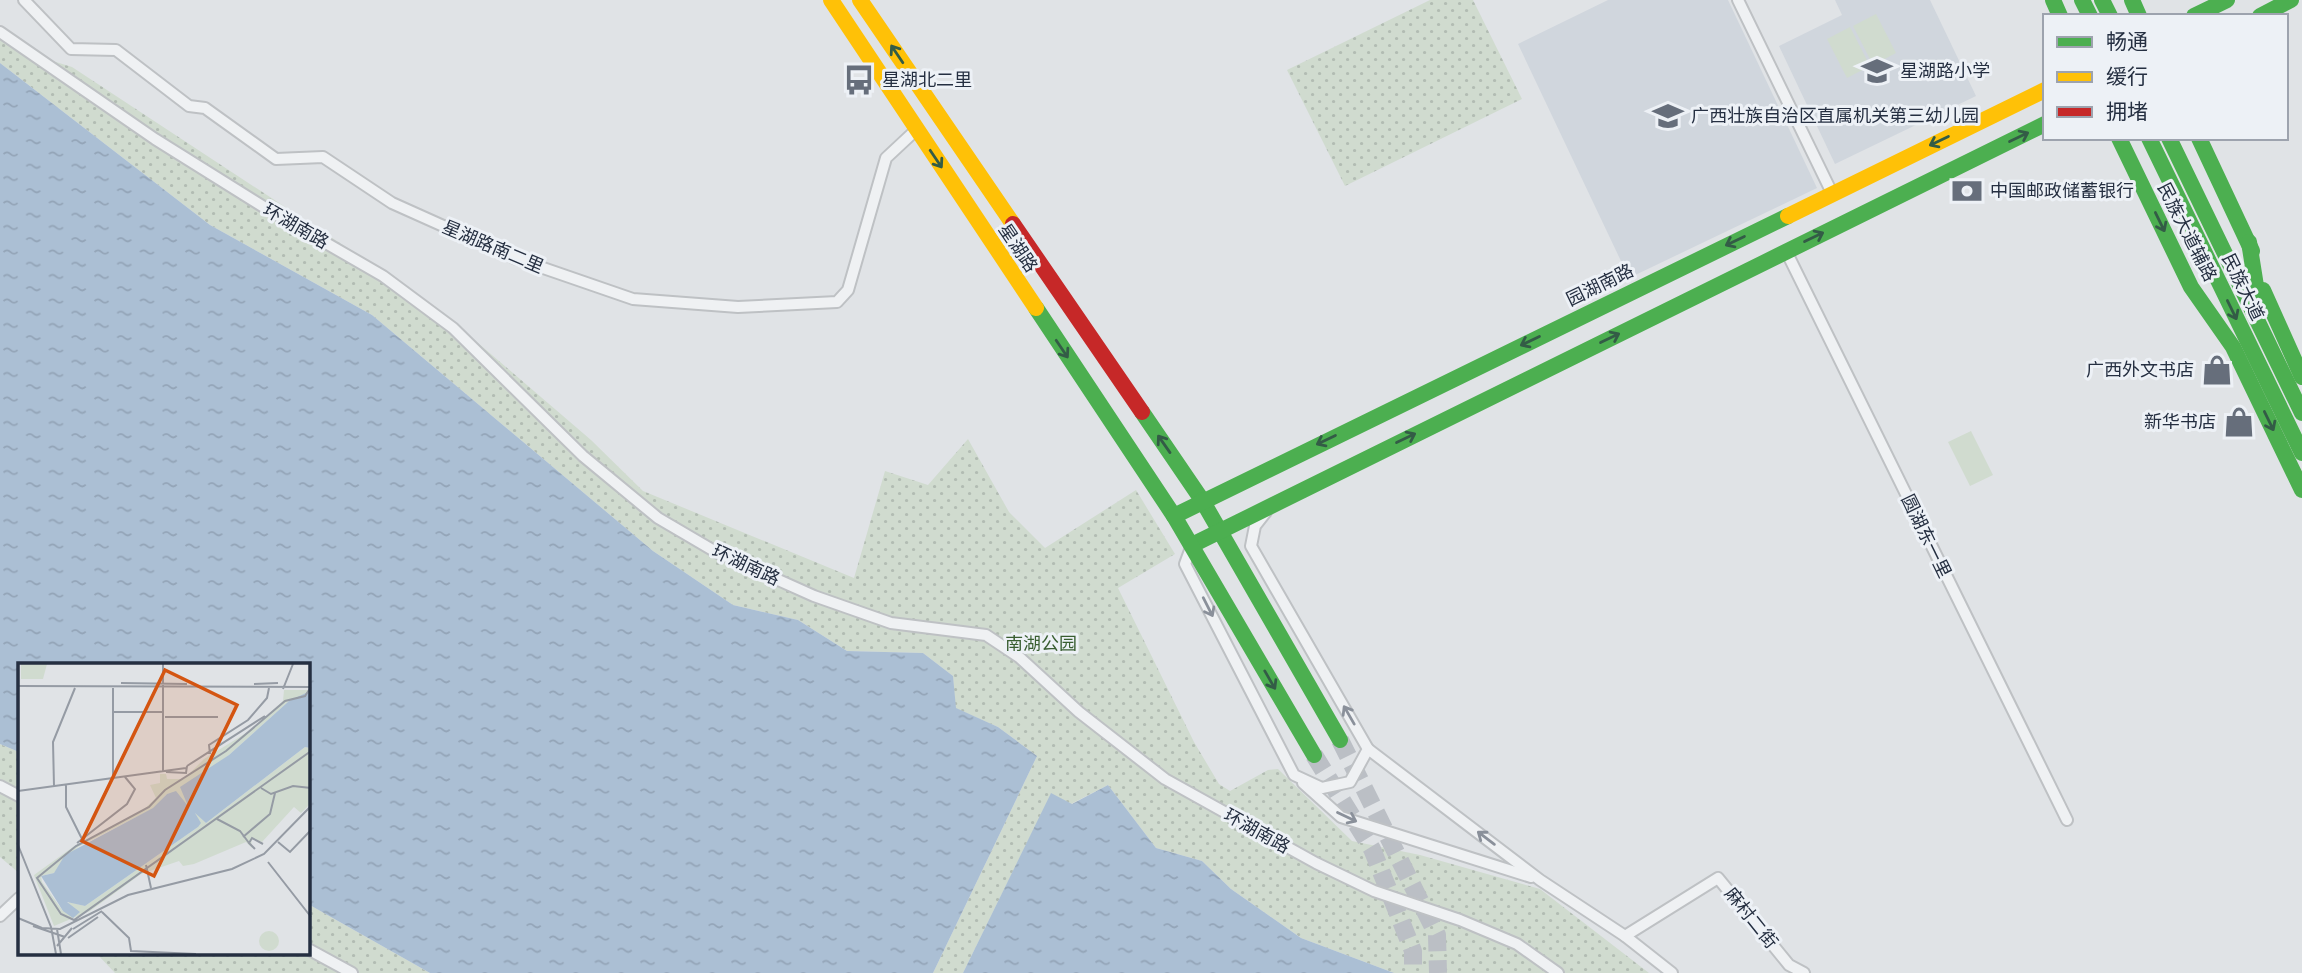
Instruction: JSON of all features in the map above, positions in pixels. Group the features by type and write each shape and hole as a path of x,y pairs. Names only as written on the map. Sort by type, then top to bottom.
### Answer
{"main road":[{"name":"星湖路","path":"831,0 1174,516 1314,755"},
{"name":"星湖路","path":"860,0 1202,500 1340,740"},
{"path":"2198,14 2227,0"},
{"path":"2264,14 2291,0"},
{"name":"园湖南路","path":"1174,516 2043,91"},
{"path":"1192,545 2043,125"},
{"name":"民族大道辅路","path":"2120,140 2192,287 2233,347 2302,490"},
{"name":"民族大道","path":"2150,140 2302,453"},
{"name":"民族大道","path":"2170,140 2302,413"},
{"path":"2200,140 2249,242 2269,307 2302,377"},
{"path":"2249,242 2263,333"}],"street":[{"name":"星湖路南二里","path":"24,0 71,48 116,50 189,106 205,108 276,159 323,157 392,203 517,259 633,299 738,307 837,302 848,290 886,158 916,130"},
{"path":"1738,0 1832,193"},
{"name":"环湖南路","path":"0,32 155,139 393,283 453,328 583,456 658,518 716,552 814,596 891,623 986,635 1019,657 1079,712 1165,779 1328,869 1374,891 1460,920 1517,944 1558,973"},
{"name":"圆湖东一里","path":"1786,251 2067,820"},
{"path":"1273,504 1255,526 1251,546 1368,749 1540,880 1625,936 1672,973"},
{"path":"1192,545 1185,564 1294,775 1342,817 1540,880"},
{"path":"1294,775 1322,788 1350,782 1368,749"},
{"path":"0,786 18,795"},
{"name":"麻村二街","path":"1625,936 1718,878 1789,965 1804,973"},
{"path":"0,916 18,899"},
{"path":"310,950 352,973"}],"shaded area":[{"name":"广西壮族自治区直属机关第三幼儿园","path":"1608,0 1728,0 1817,188 1629,278 1518,44"},
{"name":"星湖路小学","path":"1835,0 1930,0 1976,96 1835,164 1779,46 1842,15"}],"green space":[{"path":"1430,0 1473,0 1522,99 1345,186 1287,70"},
{"path":"1876,14 1896,53 1873,65 1853,26"},
{"name":"南湖公园","path":"0,27 43,58 72,67 384,272 464,331 591,440 643,491 854,578 885,471 928,485 968,439 1009,512 1045,548 1136,490 1175,554 1118,588 1194,742 1219,784 1230,791 1268,770 1278,769 1352,841 1420,855 1540,889 1649,973 1394,973 1301,938 1231,889 1202,861 1156,848 1108,785 1071,804 1051,794 963,973 933,973 1037,756 998,727 955,708 953,676 923,653 847,651 798,620 733,605 653,551 372,315 210,225 0,63"},
{"path":"1850,27 1870,66 1847,78 1827,39"},
{"path":"1971,431 1993,475 1970,486 1948,442"},
{"path":"0,744 18,752 18,872 0,857"},
{"path":"310,905 430,973 115,973 99,956 310,956"}],"water":[{"path":"0,63 210,225 372,315 653,551 733,605 798,620 847,651 923,653 953,676 956,708 998,727 1037,756 933,973 430,973 310,905 310,663 18,663 18,752 0,744"},
{"path":"1108,785 1156,848 1202,861 1231,889 1301,938 1394,973 963,973 1051,793 1072,804"}],"tunnel":[{"path":"1340,740 1437,935 1438,973"},
{"path":"1314,755 1372,849 1413,951 1413,973"}],"traffic: fast":[{"path":"2053,0 2059,14"},
{"path":"2082,0 2089,14"},
{"path":"2102,0 2109,14"},
{"path":"2132,0 2138,14"},
{"path":"2198,14 2227,0"},
{"path":"2264,14 2291,0"},
{"path":"1192,545 2043,125"},
{"path":"2120,140 2191,287 2233,347 2302,490"},
{"path":"2150,140 2302,453"},
{"path":"2170,140 2302,413"},
{"path":"2200,140 2252,251"},
{"path":"1314,755 1174,516 1788,216"},
{"path":"2249,242 2260,311"},
{"path":"2263,290 2302,377"},
{"path":"1036,308 1174,516"},
{"path":"1142,412 1202,500"},
{"path":"1202,500 1340,740"}],"traffic: slow":[{"path":"831,0 1036,308"},
{"path":"860,0 1013,224"},
{"path":"1788,216 2043,91"}],"traffic: jam":[{"path":"1013,224 1142,412"}],"place":[{"name":"星湖路小学","path":"1877,71"},
{"name":"星湖北二里","path":"859,80"},
{"name":"广西壮族自治区直属机关第三幼儿园","path":"1668,116"},
{"name":"中国邮政储蓄银行","path":"1967,191"},
{"name":"广西外文书店","path":"2217,370"},
{"name":"新华书店","path":"2239,422"}]}
